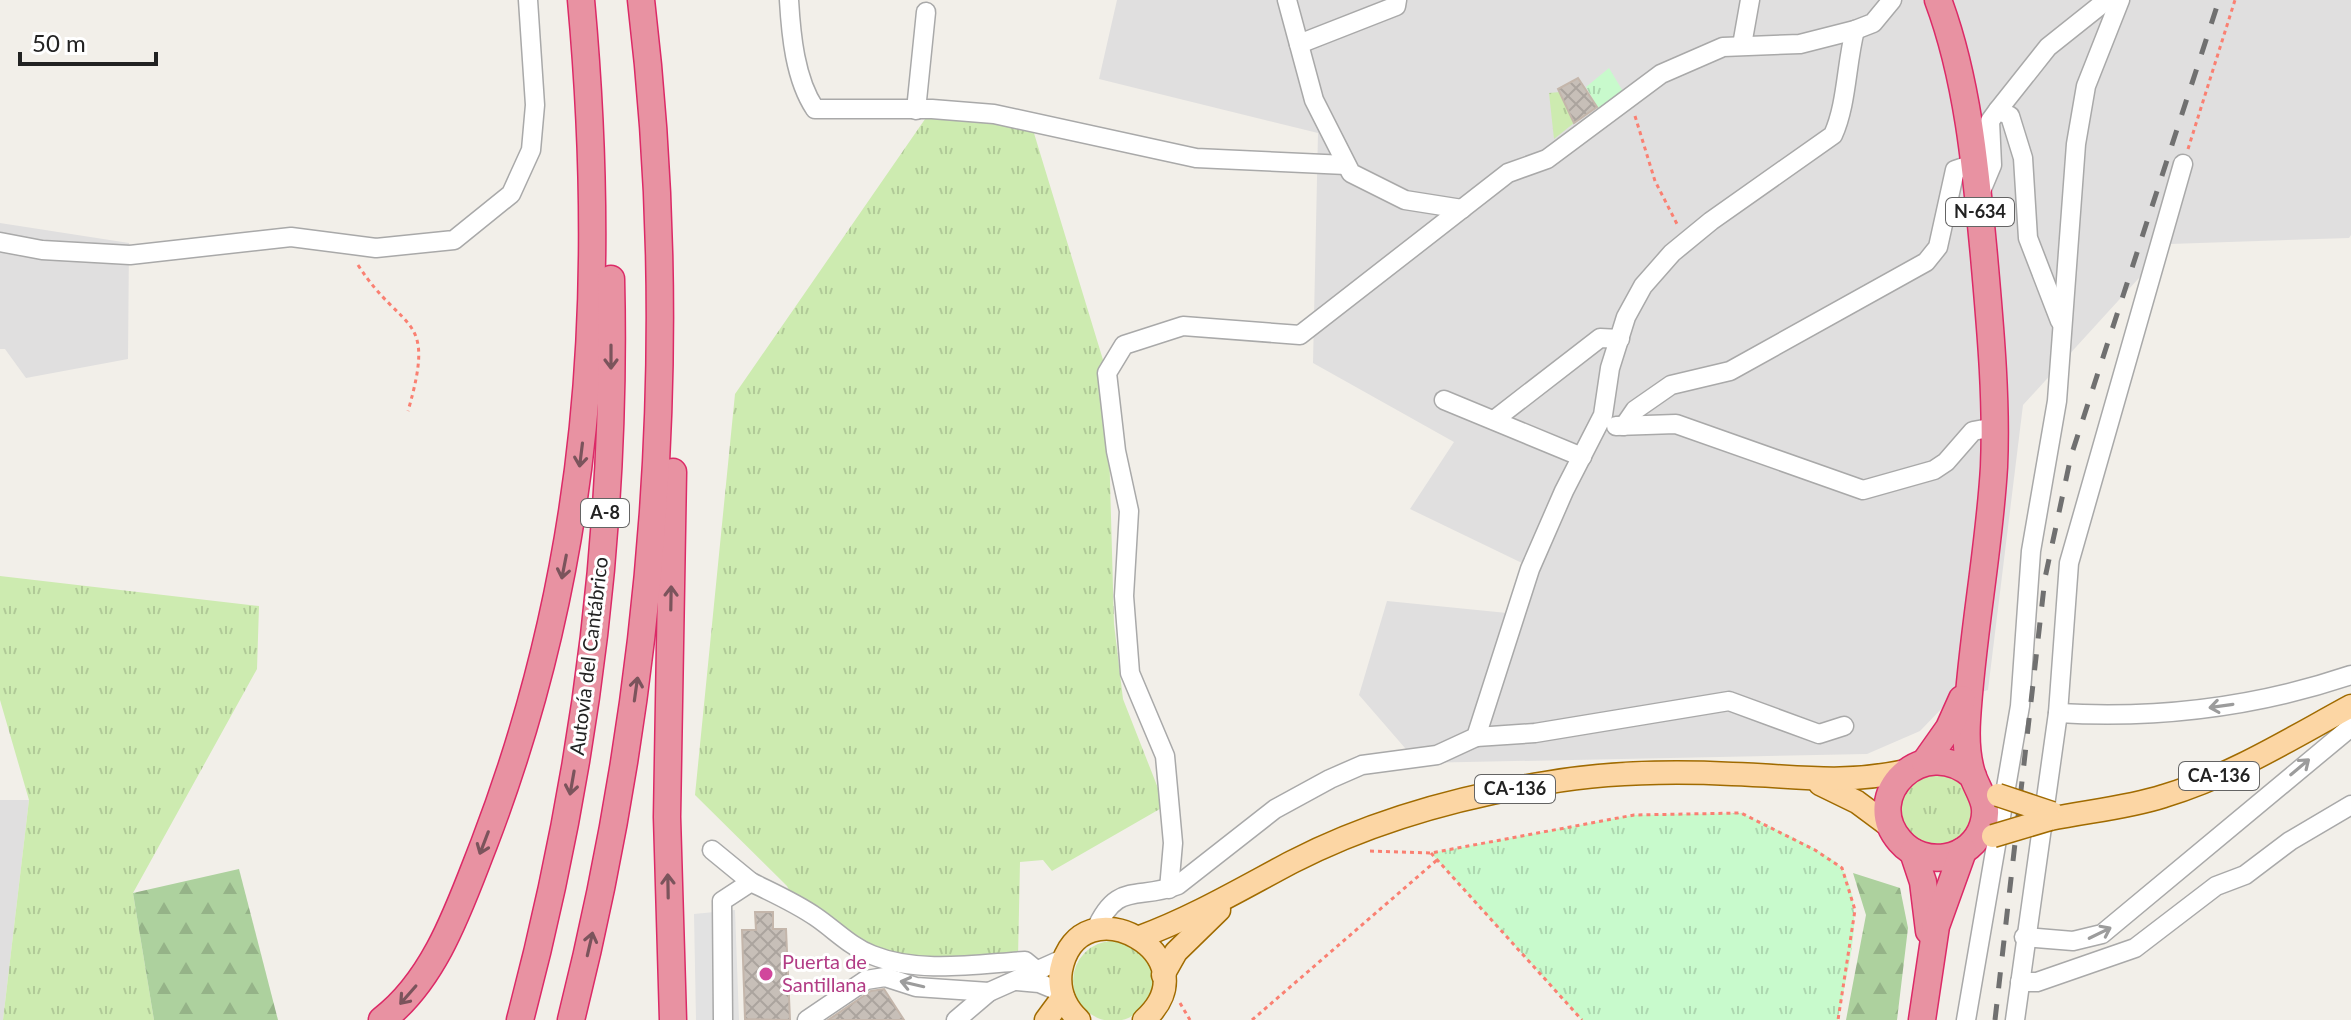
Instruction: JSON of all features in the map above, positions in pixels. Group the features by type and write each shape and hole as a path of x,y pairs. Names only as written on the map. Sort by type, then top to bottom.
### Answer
{"highway":[{"path":"382,1020 413,990 429,966 471,878 530,709 566,559 583,445 595,265 581,0"},
{"name":"Autovía del Cantábrico","path":"520,1020 553,884 576,763 597,602 605,510 611,383 610,246 604,135 590,0"},
{"name":"A-8","path":"571,1020 602,891 621,789 639,667 653,517 659,385 659,238 652,100 641,0"},
{"path":"653,0 669,188 673,322 667,817 673,1020"},
{"name":"N-634","path":"1922,1020 1941,908 1976,843 1985,816 1984,787 1967,725 1991,507 1995,427 1978,199 1961,87 1938,0"},
{"name":"N-634","path":"1930,959 1928,913 1913,852 1892,828 1890,797 1949,728 1971,673"},
{"path":"1916,767 1951,763 1984,787"},
{"path":"1913,852 1938,858 1976,843"}],"main road":[{"name":"CA-136","path":"1976,843 2051,816 2139,804 2219,777 2351,706"},
{"path":"1812,781 1849,781 1916,767"},
{"name":"CA-136","path":"1238,893 1293,862 1381,825 1531,785 1651,773 1733,774 1812,781"},
{"path":"1812,781 1857,802 1892,828"},
{"name":"CA-136","path":"1984,787 2051,816"},
{"path":"1140,937 1238,893"},
{"path":"1163,975 1191,935 1238,893"},
{"path":"1046,1020 1062,994 1065,958 1077,942 1095,931 1118,929 1140,937 1156,953 1163,975 1163,988 1151,1017"},
{"path":"1062,994 1079,1020"}],"street":[{"path":"0,242 42,250 130,255 291,237 376,248 454,240 511,194 531,150 535,105 528,0"},
{"path":"789,0 791,33 807,97 815,109 916,110 1030,120 1196,158 1346,165"},
{"path":"1287,0 1314,100 1351,173 1405,200 1462,209"},
{"path":"1299,44 1374,7 1396,6 1397,0"},
{"path":"1742,45 1750,0"},
{"path":"1169,889 1173,843 1165,756 1130,673 1124,596 1129,511 1116,451 1107,373 1124,345 1183,326 1300,335 1508,173 1547,159 1661,74 1723,47 1800,44 1855,30 1873,23 1892,0"},
{"path":"1978,199 1992,165 1990,121 2048,47 2107,0"},
{"path":"1966,1020 2020,706 2031,551 2057,401 2076,144 2086,86 2120,0"},
{"path":"916,110 926,12"},
{"path":"1476,737 1530,569 1564,491 1597,427 1620,339 1643,286 1685,242 1833,135 1843,114 1845,73 1855,30"},
{"path":"1998,110 2010,116 2023,158 2028,238 2063,329"},
{"path":"1624,426 1635,410 1671,385 1730,371 1926,262 1938,247 1955,170 1973,164"},
{"path":"2015,1020 2024,937 2058,713 2069,563 2183,164"},
{"path":"1494,420 1600,338 1620,339"},
{"path":"1444,400 1582,457"},
{"path":"1597,427 1676,424 1863,490 1934,470 1946,462 1973,431 1995,427"},
{"path":"2058,713 2138,716 2194,710 2313,688 2351,675"},
{"path":"1095,931 1112,901 1125,893 1169,889 1178,885 1275,809 1362,765 1437,755 1476,737 1535,733 1729,701 1819,734 1844,726"},
{"path":"2024,937 2073,941 2102,934 2351,727"},
{"path":"2020,982 2037,982 2135,948 2199,897 2245,875 2290,841 2351,805"},
{"path":"712,850 751,882 816,917 858,949 875,957 904,963 948,966 1025,961 1036,970"},
{"path":"723,1020 722,901 751,882"},
{"path":"956,1020 989,992 1065,958"},
{"path":"807,1020 866,980 885,977 916,987 989,992"},
{"path":"1017,981 1039,983 1062,994"}],"path":[{"path":"2183,164 2235,0"},
{"path":"1630,99 1655,181 1685,242"},
{"path":"346,245 360,270 413,328 421,350 408,411"},
{"path":"1379,846 1365,851 1431,853 1634,815 1741,813 1842,868 1855,910 1838,1020"},
{"path":"1431,853 1582,1020"},
{"path":"1252,1020 1437,860"},
{"path":"1177,999 1190,1020"}],"shaded area":[{"path":"1117,0 2351,0 2351,235 2349,238 2170,244 2023,405 1988,690 1948,702 1920,731 1867,754 1418,763 1359,695 1387,601 1507,613 1522,563 1410,509 1454,442 1313,363 1318,133 1099,79"},
{"path":"0,223 129,243 128,359 26,378 5,349 0,349"},
{"path":"0,800 29,800 3,1020 0,1020"},
{"path":"735,910 739,1020 696,1020 694,914"}],"green space":[{"path":"1609,68 1624,93 1599,110 1586,87"},
{"path":"1560,92 1574,123 1554,139 1549,93"},
{"path":"932,109 1030,120 1107,373 1114,624 1123,699 1165,806 1052,871 1043,860 1020,862 1018,958 899,958 857,943 792,896 787,886 695,795 735,394"},
{"path":"0,576 259,606 257,669 133,893 154,1020 3,1020 29,800 0,700"},
{"path":"1937,773 1958,779 1968,789 1974,810 1968,831 1958,841 1937,847 1916,841 1906,831 1900,810 1906,789 1916,779"},
{"path":"1741,813 1836,862 1850,886 1854,923 1838,1020 1582,1020 1431,853 1634,815"},
{"path":"239,869 278,1020 154,1020 133,893"},
{"path":"1853,873 1900,888 1908,928 1897,1020 1846,1020 1866,915"},
{"path":"1113,941 1128,944 1141,953 1150,966 1153,981 1150,996 1141,1009 1128,1018 1113,1021 1098,1018 1085,1009 1076,996 1073,981 1076,966 1085,953 1098,944"}],"building":[{"path":"1578,78 1597,107 1574,123 1558,89"},
{"name":"Puerta de Santillana","path":"755,912 773,912 773,929 786,929 790,1020 745,1019 742,930 756,930"},
{"path":"884,989 904,1020 828,1020 871,991"}],"railway":[{"path":"1995,1020 2045,578 2071,456 2219,0"}],"place":[{"name":"Puerta de Santillana","path":"766,974"}]}
